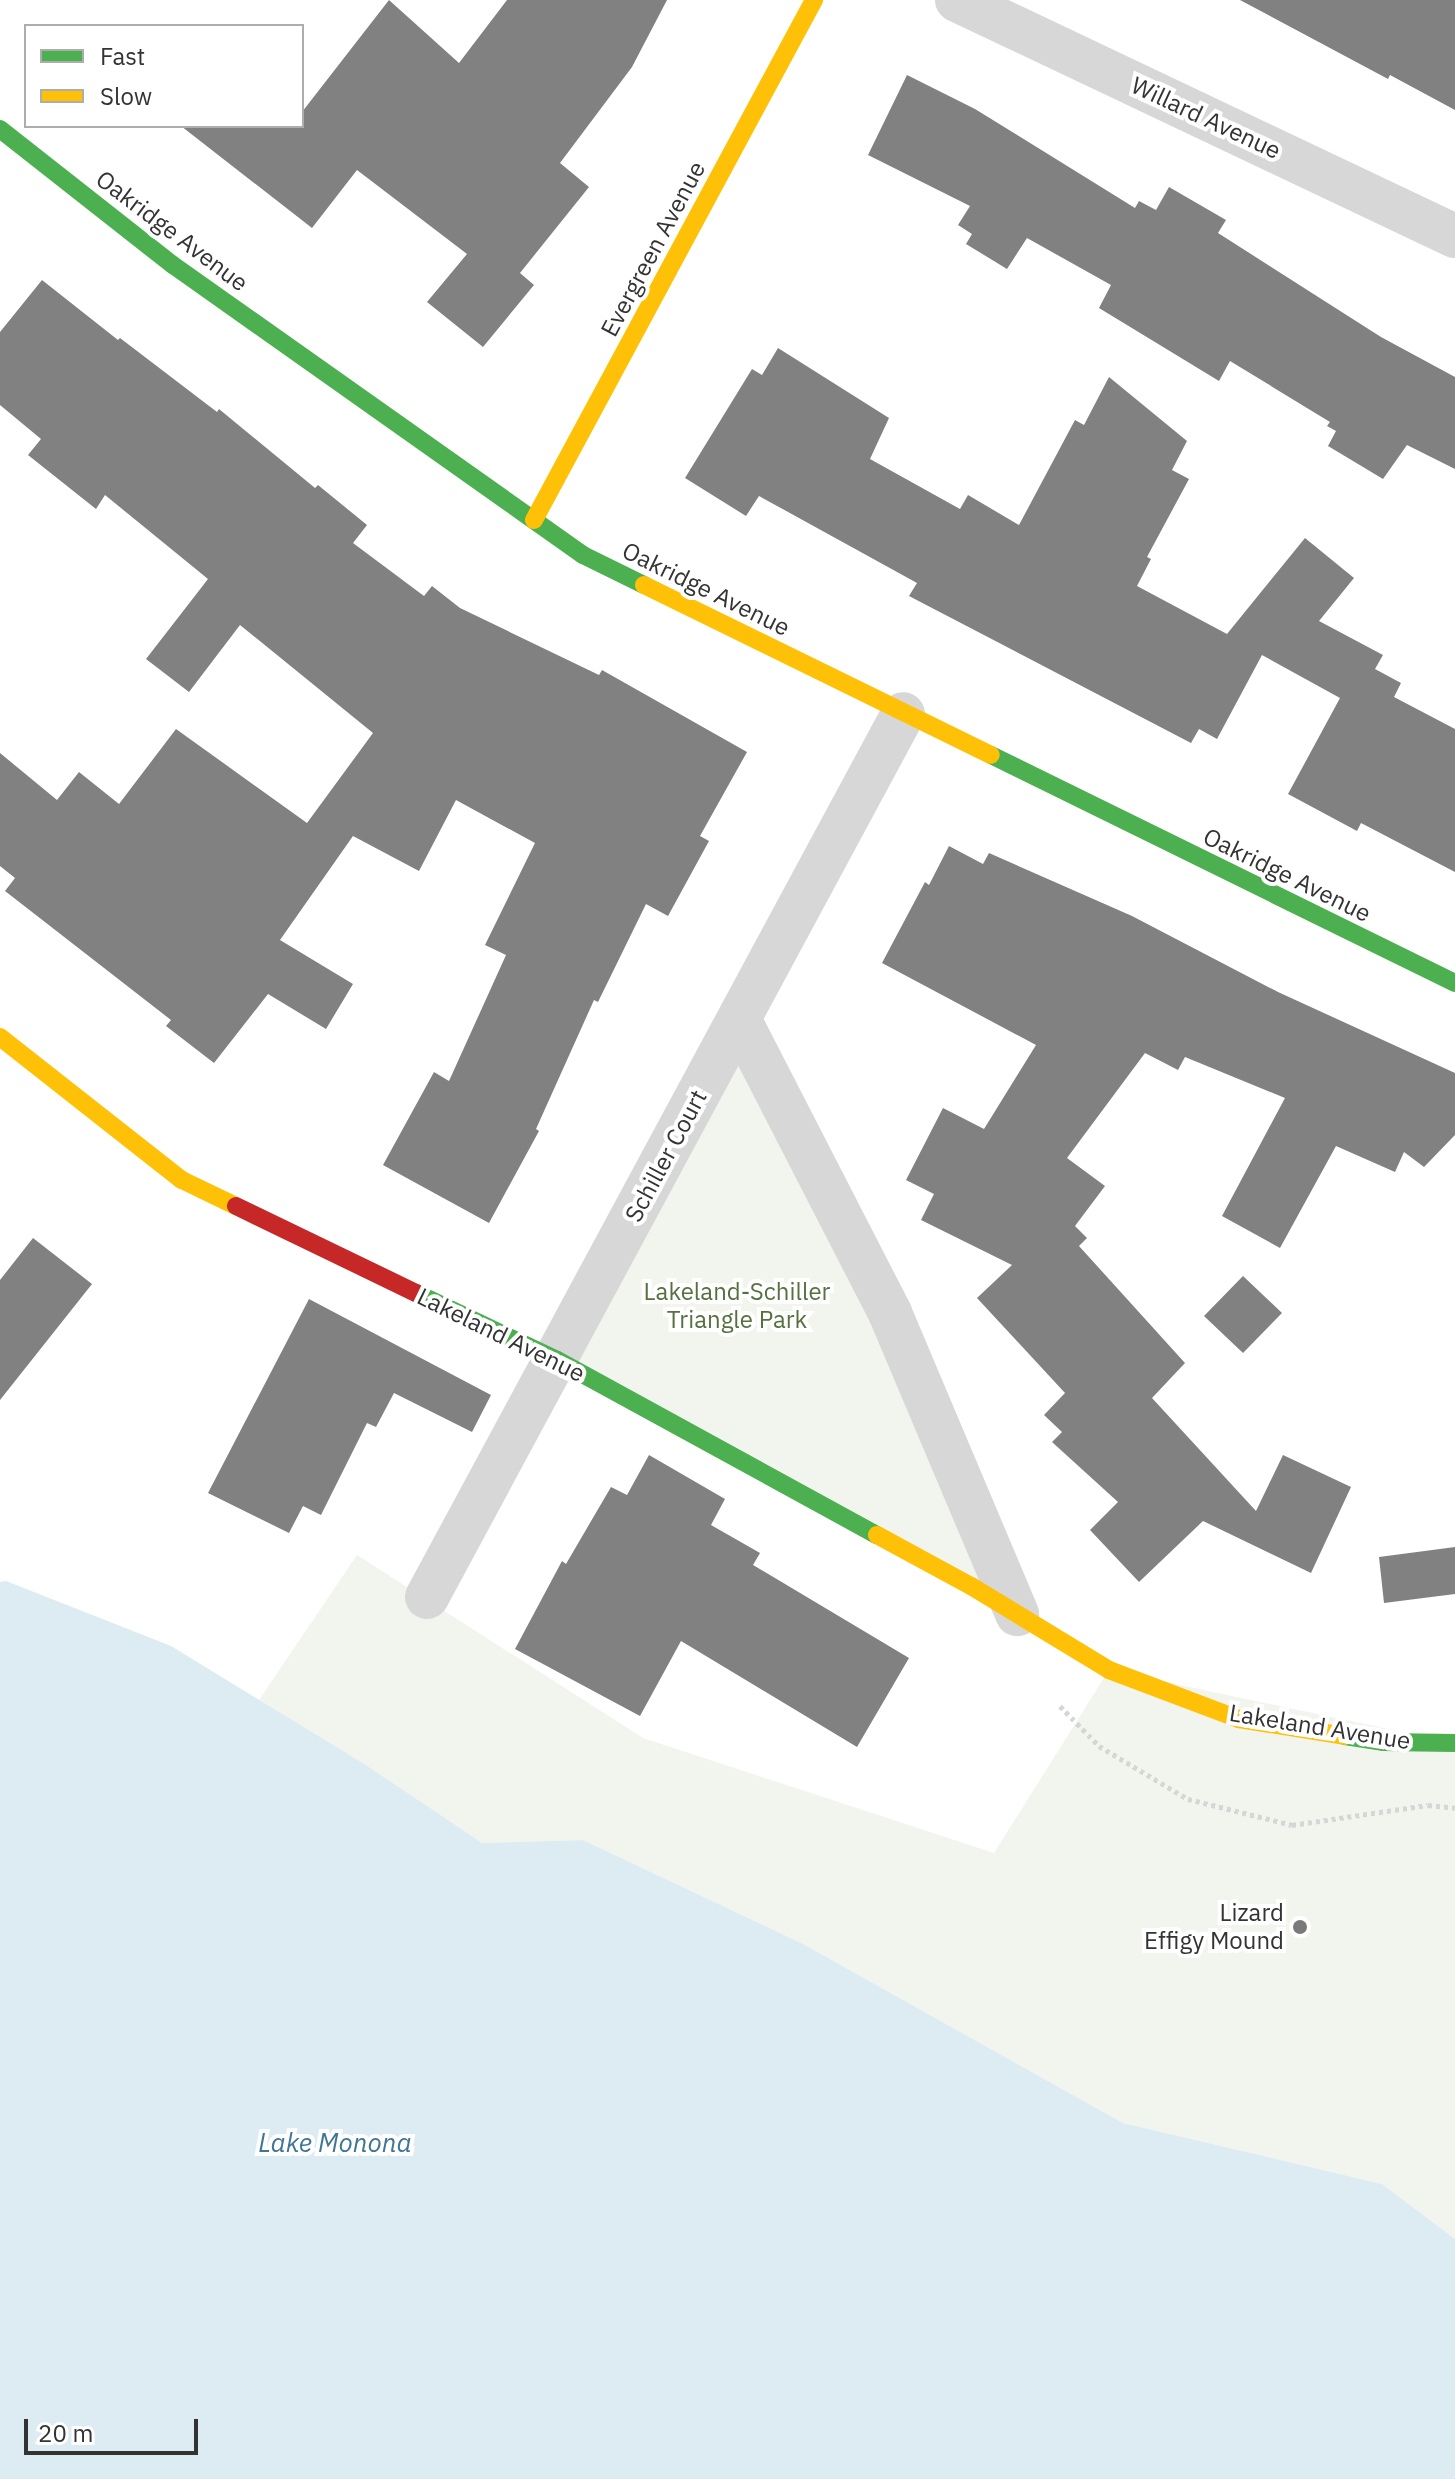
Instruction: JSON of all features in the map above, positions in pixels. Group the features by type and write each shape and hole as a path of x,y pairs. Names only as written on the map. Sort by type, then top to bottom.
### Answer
{"street":[{"name":"Evergreen Avenue","path":"534,520 814,0"},
{"name":"Willard Avenue","path":"957,0 1455,236"},
{"name":"Oakridge Avenue","path":"0,129 173,265 583,555 1455,983"},
{"name":"Schiller Court","path":"427,1597 903,714"},
{"path":"739,1019 890,1313 1017,1614"},
{"name":"Lakeland Avenue","path":"0,1037 182,1180 557,1360 1017,1614 1109,1670 1239,1719 1383,1742 1455,1743"}],"path":[{"path":"1058,1704 1099,1746 1188,1799 1292,1825 1428,1805 1455,1808"}],"green space":[{"name":"Lakeland-Schiller Triangle Park","path":"739,1019 1017,1614 557,1360"},
{"path":"357,1555 643,1738 994,1853 1109,1670 1455,1743 1455,2239 1382,2184 1123,2123 803,1944 583,1840 482,1843 259,1700"}],"water":[{"name":"Lake Monona","path":"6,1581 171,1646 364,1764 482,1843 583,1840 803,1944 1123,2123 1382,2184 1455,2239 1455,2479 0,2479 0,1582"}],"building":[{"path":"389,0 459,63 507,0 667,0 632,67 560,163 589,187 520,273 534,285 483,347 427,302 467,254 357,170 312,228 184,128 304,128 304,109"},
{"path":"1240,0 1455,0 1455,110 1390,75 1388,79"},
{"path":"907,75 975,109 1135,208 1139,201 1156,210 1169,187 1226,220 1218,233 1381,337 1455,377 1455,469 1407,445 1383,479 1328,446 1336,431 1327,426 1330,422 1230,361 1219,381 1099,308 1111,285 1027,238 1007,269 966,244 972,234 958,225 970,206 868,155"},
{"path":"42,280 118,340 120,338 217,412 219,409 315,488 318,485 367,525 353,543 424,596 432,586 460,608 599,675 602,670 747,752 700,836 709,841 668,916 646,904 598,1002 594,1000 536,1129 539,1131 489,1223 383,1165 434,1072 449,1081 506,955 485,945 535,843 456,800 419,871 353,836 280,940 353,984 326,1029 268,994 214,1063 166,1026 171,1020 5,891 15,878 0,866 0,753 57,800 79,772 119,804 176,729 307,823 373,733 240,625 189,692 146,659 208,579 105,495 96,509 28,455 41,439 0,405 0,332"},
{"path":"778,348 889,418 870,459 960,509 968,495 1019,525 1075,420 1084,425 1109,377 1187,441 1172,470 1189,479 1147,557 1151,559 1137,586 1227,634 1305,538 1354,578 1319,621 1383,655 1375,669 1401,683 1394,697 1455,729 1455,872 1361,823 1357,831 1288,794 1340,698 1262,655 1217,739 1199,729 1191,743 909,596 917,583 759,496 746,516 685,478 752,369 762,375"},
{"path":"949,846 983,864 989,853 1132,916 1278,992 1455,1073 1455,1135 1424,1167 1404,1152 1395,1172 1336,1146 1280,1248 1222,1216 1285,1098 1185,1057 1178,1070 1145,1053 1067,1158 1105,1186 1075,1226 1087,1238 1079,1246 1185,1363 1152,1398 1256,1511 1283,1455 1351,1487 1311,1573 1203,1521 1139,1582 1090,1530 1118,1502 1052,1442 1062,1432 1044,1415 1065,1393 977,1298 1012,1265 921,1220 934,1194 906,1180 943,1108 984,1129 1036,1045 882,963 925,882 929,885"},
{"path":"33,1238 92,1284 0,1400 0,1280"},
{"path":"1243,1276 1282,1313 1243,1353 1204,1316"},
{"path":"309,1299 491,1395 472,1432 394,1393 376,1427 367,1423 321,1515 303,1506 289,1533 208,1493"},
{"path":"649,1455 725,1499 711,1525 760,1553 753,1565 909,1658 857,1747 681,1641 640,1716 515,1649 562,1561 566,1564 611,1487 627,1495"},
{"path":"1455,1547 1455,1594 1384,1603 1379,1557"}],"traffic: fast":[{"path":"0,129 173,265 583,555 644,585"},
{"path":"991,755 1455,983"},
{"path":"416,1293 557,1360 877,1535"},
{"path":"1345,1736 1383,1742 1455,1743"}],"traffic: slow":[{"path":"534,520 814,0"},
{"path":"644,585 991,755"},
{"path":"0,1037 182,1180 236,1206"},
{"path":"877,1535 971,1586 1109,1670 1239,1719 1345,1736"}],"traffic: jam":[{"path":"236,1206 416,1293"}],"place":[{"name":"Lizard Effigy Mound","path":"1300,1927"}]}
